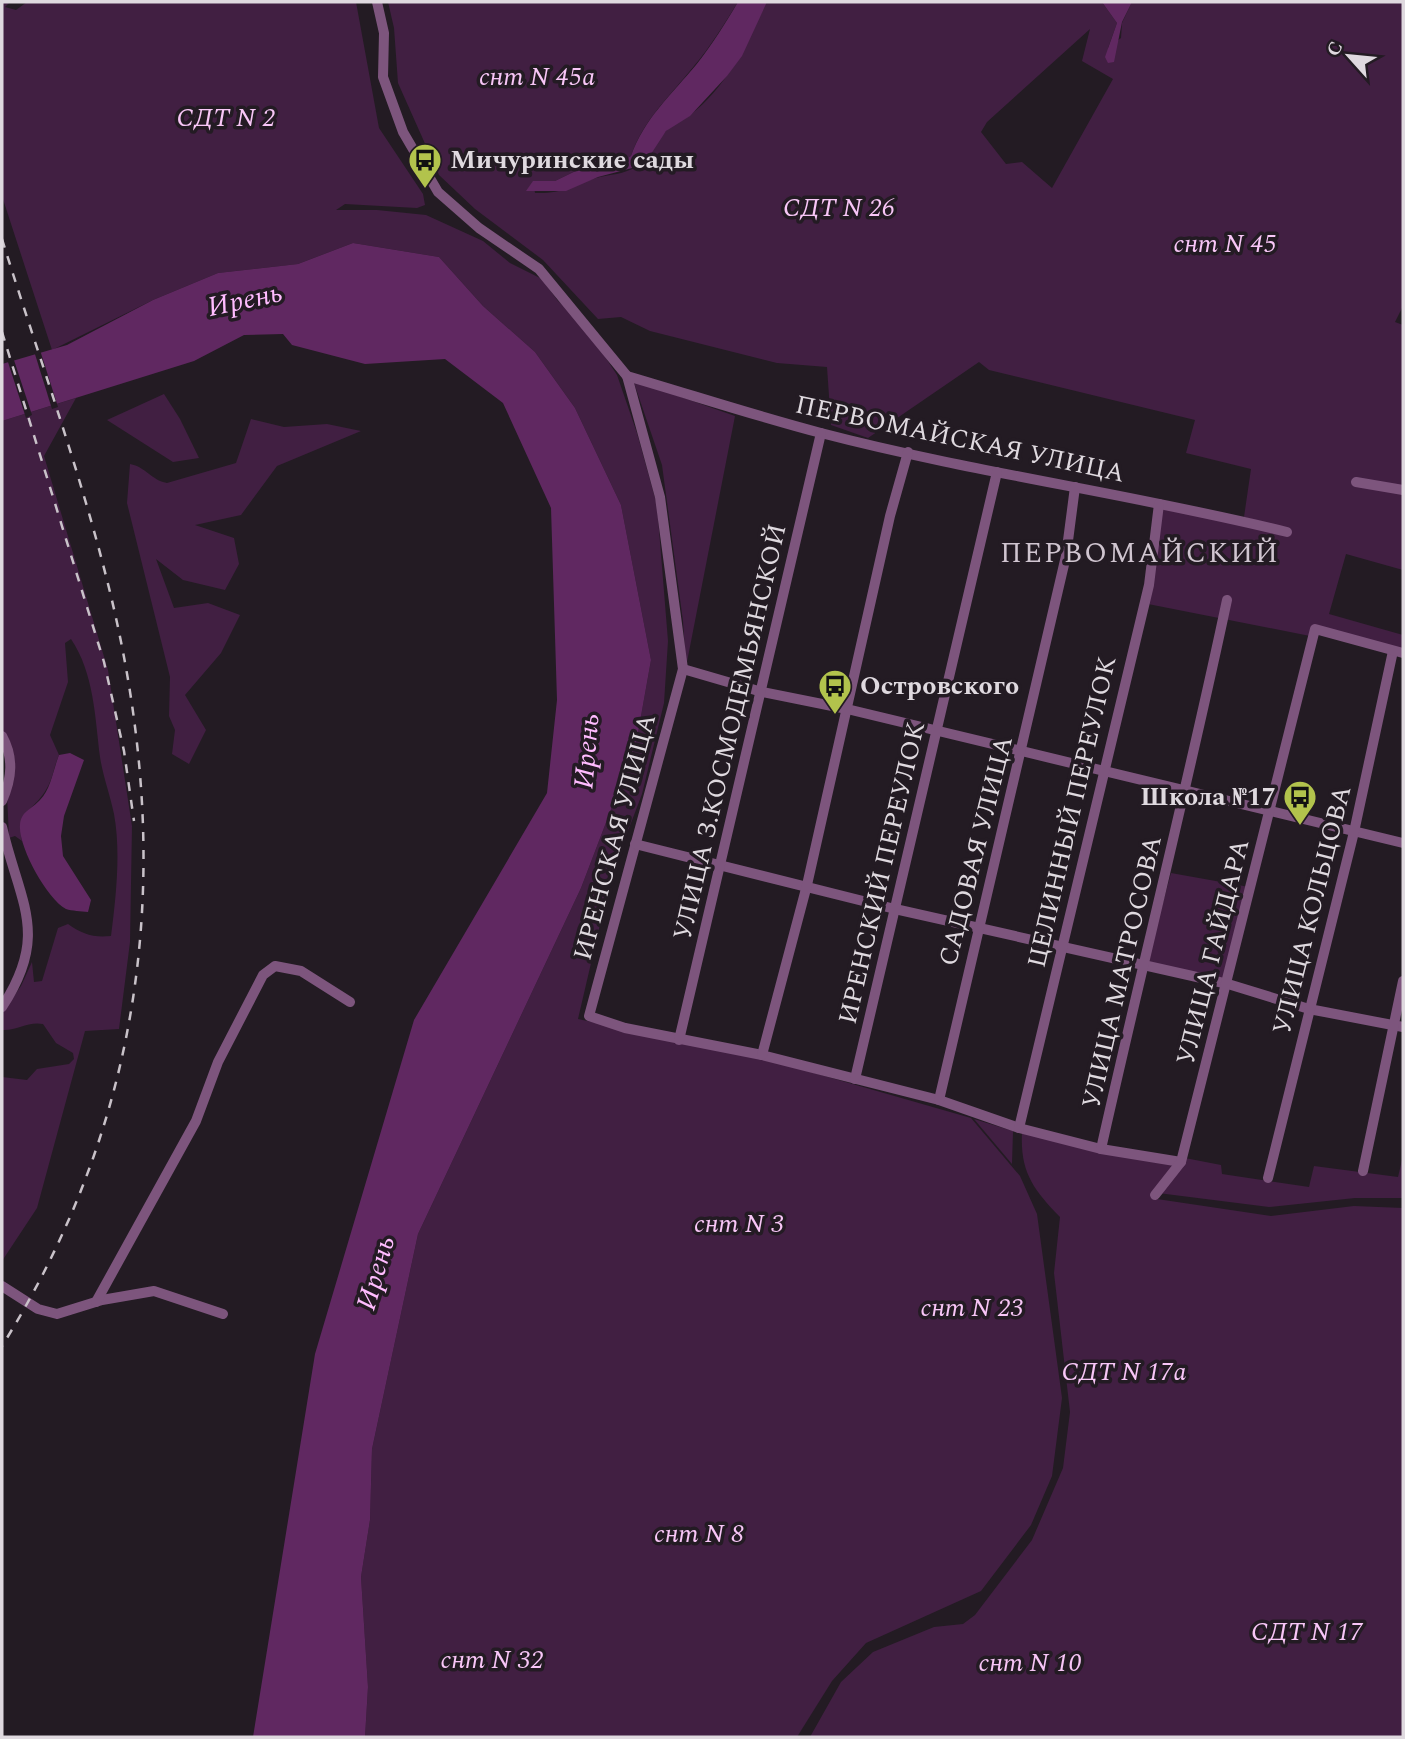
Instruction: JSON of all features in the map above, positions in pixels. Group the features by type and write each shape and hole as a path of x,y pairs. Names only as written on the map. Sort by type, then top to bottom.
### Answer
{"street":[{"path":"377,2 384,33 383,77 402,132 438,192 479,228 539,270 627,376 660,497 682,669 762,692 847,709 1403,843"},
{"name":"ПЕРВОМАЙСКАЯ УЛИЦА","path":"627,376 821,433 997,472 1200,510 1287,532"},
{"name":"УЛИЦА З.КОСМОДЕМЬЯНСКОЙ","path":"679,1040 821,433"},
{"path":"762,1055 807,885 890,516 908,452"},
{"name":"ИРЕНСКИЙ ПЕРЕУЛОК","path":"855,1079 997,472"},
{"path":"1356,482 1403,490"},
{"name":"САДОВАЯ УЛИЦА","path":"939,1100 1066,556 1075,487"},
{"name":"ЦЕЛИННЫЙ ПЕРЕУЛОК","path":"1019,1128 1102,772 1149,585 1159,504"},
{"name":"УЛИЦА МАТРОСОВА","path":"1101,1149 1142,967 1187,791 1227,600"},
{"name":"УЛИЦА ГАЙДАРА","path":"1155,1195 1181,1162 1228,984 1315,629 1398,652"},
{"name":"УЛИЦА КОЛЬЦОВА","path":"1268,1178 1398,652"},
{"name":"ИРЕНСКАЯ УЛИЦА","path":"679,1040 625,1028 589,1016 682,669"},
{"path":"2,736 10,751 11,768 2,801"},
{"path":"2,827 30,937 21,978 2,1007"},
{"path":"635,844 895,909 1062,946 1142,967 1228,984 1309,1009 1398,1026"},
{"path":"96,1302 196,1122 218,1062 258,982 275,965 289,968 301,971 350,1002"},
{"path":"1363,1171 1398,1026 1403,981"},
{"path":"679,1040 762,1055 939,1100 1019,1128 1101,1149 1181,1162"},
{"path":"2,1286 38,1309 57,1314 96,1302 154,1291 223,1314"}],"green space":[{"path":"2,2 10,2 5,7 16,10 27,2 356,2 379,128 423,194 425,205 417,208 345,204 336,210 377,210 426,215 483,241 510,263 542,279 558,301 581,320 617,375 657,505 668,641 664,703 642,794 612,873 578,1019 762,1058 971,1118 1020,1176 1037,1214 1062,1398 1052,1476 1031,1525 981,1591 866,1643 832,1681 797,1737 365,1737 368,1687 361,1577 370,1520 372,1449 418,1234 581,888 636,744 651,660 621,505 575,408 535,352 483,306 439,257 353,243 298,264 218,273 153,300 52,350 2,196"},
{"path":"388,2 738,2 706,51 650,120 631,156 613,166 586,166 555,181 533,181 535,193 545,193 627,171 642,162 667,130 703,104 726,77 767,2 1102,2 1117,23 1108,48 1121,38 1122,23 1132,2 1403,2 1403,306 1395,322 1403,325 1403,570 1346,554 1329,614 1403,635 1403,650 1313,625 1310,636 1148,604 1161,507 1289,529 1244,517 1251,469 1186,453 1195,420 989,370 979,362 868,438 831,425 827,367 777,363 650,331 621,317 598,319 543,260 475,209 439,175 398,83 394,28","holes":["1090,29 1082,61 1113,79 1052,188 1022,162 1006,164 981,132 987,122"]},
{"path":"633,380 735,416 686,667 683,621 662,465"},
{"path":"164,394 199,458 173,462 107,420"},
{"path":"76,398 44,456 108,670 132,826 130,942 119,1029 85,1031 37,1208 2,1261 2,1077 27,1080 37,1069 69,1064 74,1059 73,1053 56,1043 43,1024 2,1030 2,1013 21,986 32,962 34,982 42,981 58,928 68,924 88,934 111,936 116,890 117,844 114,814 101,764 89,681 79,652 71,639 65,643 68,682 50,735 59,755 47,788 24,816 22,841 15,836 9,838 7,794 13,751 2,729 2,421"},
{"path":"251,419 284,427 327,424 361,431 277,466 241,515 195,525 234,538 239,564 225,590 183,580 156,559 174,608 208,603 240,615 221,653 185,695 206,730 189,764 172,754 175,730 169,716 170,677 127,503 130,464 167,483 236,463"},
{"path":"1171,873 1249,887 1226,981 1146,965"},
{"path":"974,1119 1013,1131 1012,1164"},
{"path":"1022,1132 1174,1165 1157,1199 1271,1216 1354,1206 1403,1208 1403,1737 810,1737 841,1682 873,1652 934,1627 963,1624 975,1615 1032,1540 1063,1468 1070,1412 1054,1273 1060,1217 1042,1198 1030,1179 1023,1158"},
{"path":"1403,1156 1403,1198 1355,1198 1269,1207 1158,1193 1185,1158 1221,1165 1222,1174 1309,1187 1314,1166 1398,1177"}],"water":[{"path":"738,2 767,2 742,56 690,116 666,131 651,154 636,167 598,177 566,191 526,191 533,181 555,181 586,166 613,166 631,156 643,130 702,57"},
{"path":"1102,2 1132,2 1122,22 1114,62 1108,63 1105,57 1117,23"},
{"name":"Ирень","path":"353,243 439,257 483,306 535,352 575,408 621,505 651,660 636,744 581,888 418,1234 372,1449 370,1520 361,1577 368,1687 365,1737 253,1737 315,1354 414,1020 547,793 557,700 551,508 503,403 445,359 365,364 292,345 283,334 244,335 194,361 2,421 2,364 67,345 153,300 218,273 298,264"},
{"path":"70,753 84,760 64,816 61,836 63,856 91,900 88,912 66,909 51,895 35,871 21,834 22,816 47,790 59,755"}],"pier":[{"path":"40,350 58,407 52,409 34,351"},
{"path":"13,357 32,415 26,418 7,359"}],"railway":[{"path":"2,239 72,456 109,588 129,688 141,787 143,884 136,979 118,1073 90,1165 52,1256 2,1346"},
{"path":"2,332 104,662 124,751 134,821"}],"place":[{"name":"Мичуринские сады","path":"425,190"},
{"name":"Островского","path":"835,716"},
{"name":"Школа №17","path":"1300,827"}],"district":[{"name":"ПЕРВОМАЙСКИЙ","path":"1140,553"}],"park label":[{"name":"снт N 45а","path":"537,77"},
{"name":"СДТ N 2","path":"226,118"},
{"name":"СДТ N 26","path":"839,208"},
{"name":"снт N 45","path":"1225,244"},
{"name":"снт N 3","path":"739,1224"},
{"name":"снт N 23","path":"972,1308"},
{"name":"СДТ N 17а","path":"1124,1372"},
{"name":"снт N 8","path":"699,1534"},
{"name":"СДТ N 17","path":"1307,1632"},
{"name":"снт N 32","path":"492,1660"},
{"name":"снт N 10","path":"1030,1663"}]}
